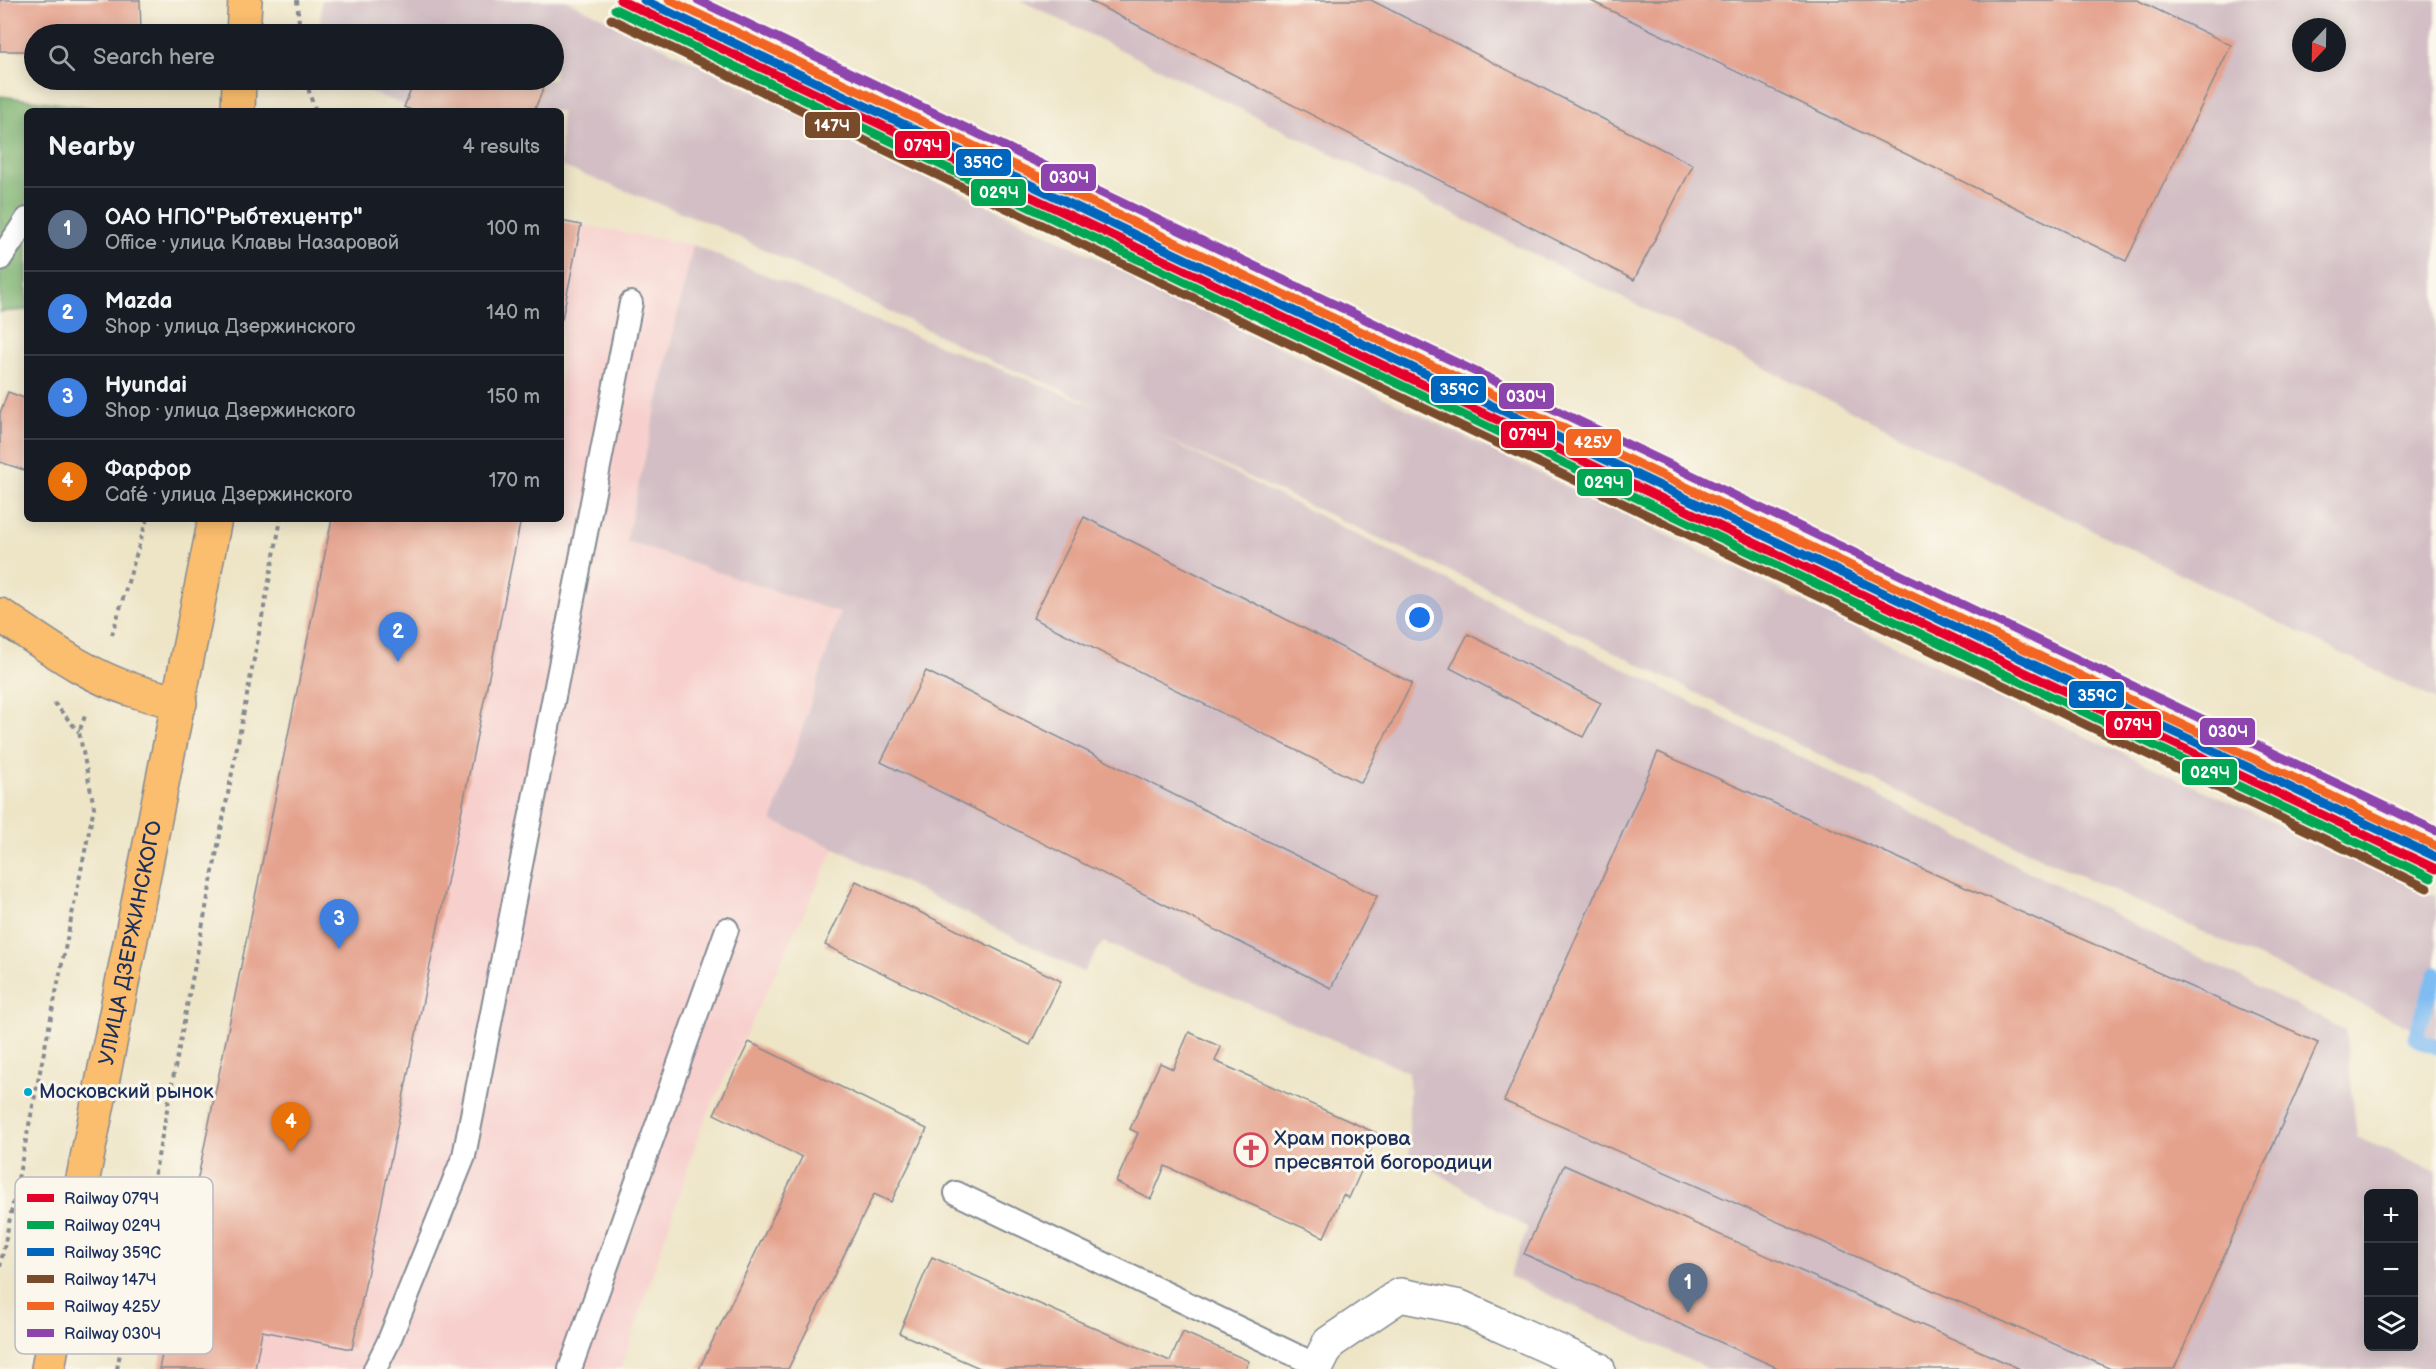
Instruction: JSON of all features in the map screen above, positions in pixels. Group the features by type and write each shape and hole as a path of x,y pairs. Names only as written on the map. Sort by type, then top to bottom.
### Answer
{"main road":[{"path":"244,24 245,0"},
{"path":"238,108 239,90"},
{"name":"УЛИЦА ДЗЕРЖИНСКОГО","path":"83,1177 214,522"},
{"path":"0,615 73,662 99,675 129,689 180,702"},
{"name":"УЛИЦА ДЗЕРЖИНСКОГО","path":"48,1369 51,1354"}],"street":[{"path":"1317,1367 1329,1344 1400,1294 1460,1307 1598,1369"}],"lane":[{"path":"0,259 24,223"},
{"path":"375,1369 388,1343 464,1156 631,303"},
{"path":"570,1369 727,929"},
{"path":"956,1193 1317,1367"}],"path":[{"path":"297,0 299,24"},
{"path":"309,90 315,108"},
{"path":"18,1177 94,807 79,732 146,522"},
{"path":"154,1177 280,522"},
{"path":"0,1267 15,1194"},
{"path":"117,1369 120,1354"}],"shaded area":[{"path":"322,0 566,0 2027,710 2436,896 2436,1039 1838,764 1488,589 1148,430 2345,1030 2357,1137 2436,1172 2436,1369 1708,1369 1509,1276 1528,1228 1409,1155 1409,1072 1103,942 1083,972 835,848 772,821 840,613 626,541 693,245 864,316 1098,407 1054,386 993,362 714,225 564,167 564,108 412,108 365,90 564,90 564,24 320,24"},
{"path":"1020,0 2436,0 2436,700"},
{"path":"564,222 693,245 626,540 840,613 772,821 835,848 702,1126 621,1369 159,1369 162,1354 213,1354 213,1177 198,1177 331,522 564,522"}],"green space":[{"path":"0,96 93,108 24,108 24,310 0,312"}],"building":[{"path":"0,0 140,0 141,24 24,24 24,51 0,51"},
{"path":"1088,0 1371,0 1693,165 1634,280"},
{"path":"1589,0 2137,0 2231,45 2126,261"},
{"path":"411,90 543,90 535,108 404,107"},
{"path":"564,222 581,225 564,309"},
{"path":"8,392 24,398 24,470 0,462 0,413"},
{"path":"1084,517 1412,683 1361,783 1033,618"},
{"path":"331,522 520,522 352,1349 262,1331 255,1369 159,1369 162,1354 213,1354 213,1177 198,1177"},
{"path":"1468,634 1601,703 1583,737 1450,668"},
{"path":"926,671 1377,896 1331,988 881,762"},
{"path":"1658,752 2318,1043 2174,1369 2111,1369 1504,1101"},
{"path":"856,881 1061,981 1030,1045 825,945"},
{"name":"Храм покрова пресвятой богородици","path":"1189,1032 1221,1047 1215,1061 1378,1134 1349,1198 1343,1195 1324,1237 1165,1166 1151,1199 1116,1182 1138,1133 1130,1129 1160,1063 1173,1069"},
{"path":"749,1042 927,1129 891,1202 874,1194 788,1369 699,1369 802,1157 714,1114"},
{"path":"1564,1165 2020,1369 1780,1369 1524,1254"},
{"path":"932,1257 1170,1361 1183,1332 1249,1361 1245,1369 982,1369 899,1333"}],"waterway":[{"path":"2436,974 2415,1038 2436,1047"}],"rail line":[{"name":"079Ч","path":"620,0 2436,869"},
{"name":"359С","path":"644,0 2436,857"},
{"name":"425У","path":"669,0 2436,846"},
{"name":"030Ч","path":"698,0 2436,831"},
{"name":"029Ч","path":"615,9 2431,878"},
{"name":"147Ч","path":"611,19 2427,888"}],"place":[{"name":"Mazda","path":"398,662"},
{"name":"Hyundai","path":"339,949"},
{"name":"Московский рынок","path":"28,1092"},
{"name":"Храм покрова пресвятой богородици","path":"1251,1150"},
{"name":"Фарфор","path":"291,1152"},
{"name":"ОАО НПО\"Рыбтехцентр\"","path":"1688,1313"}]}
